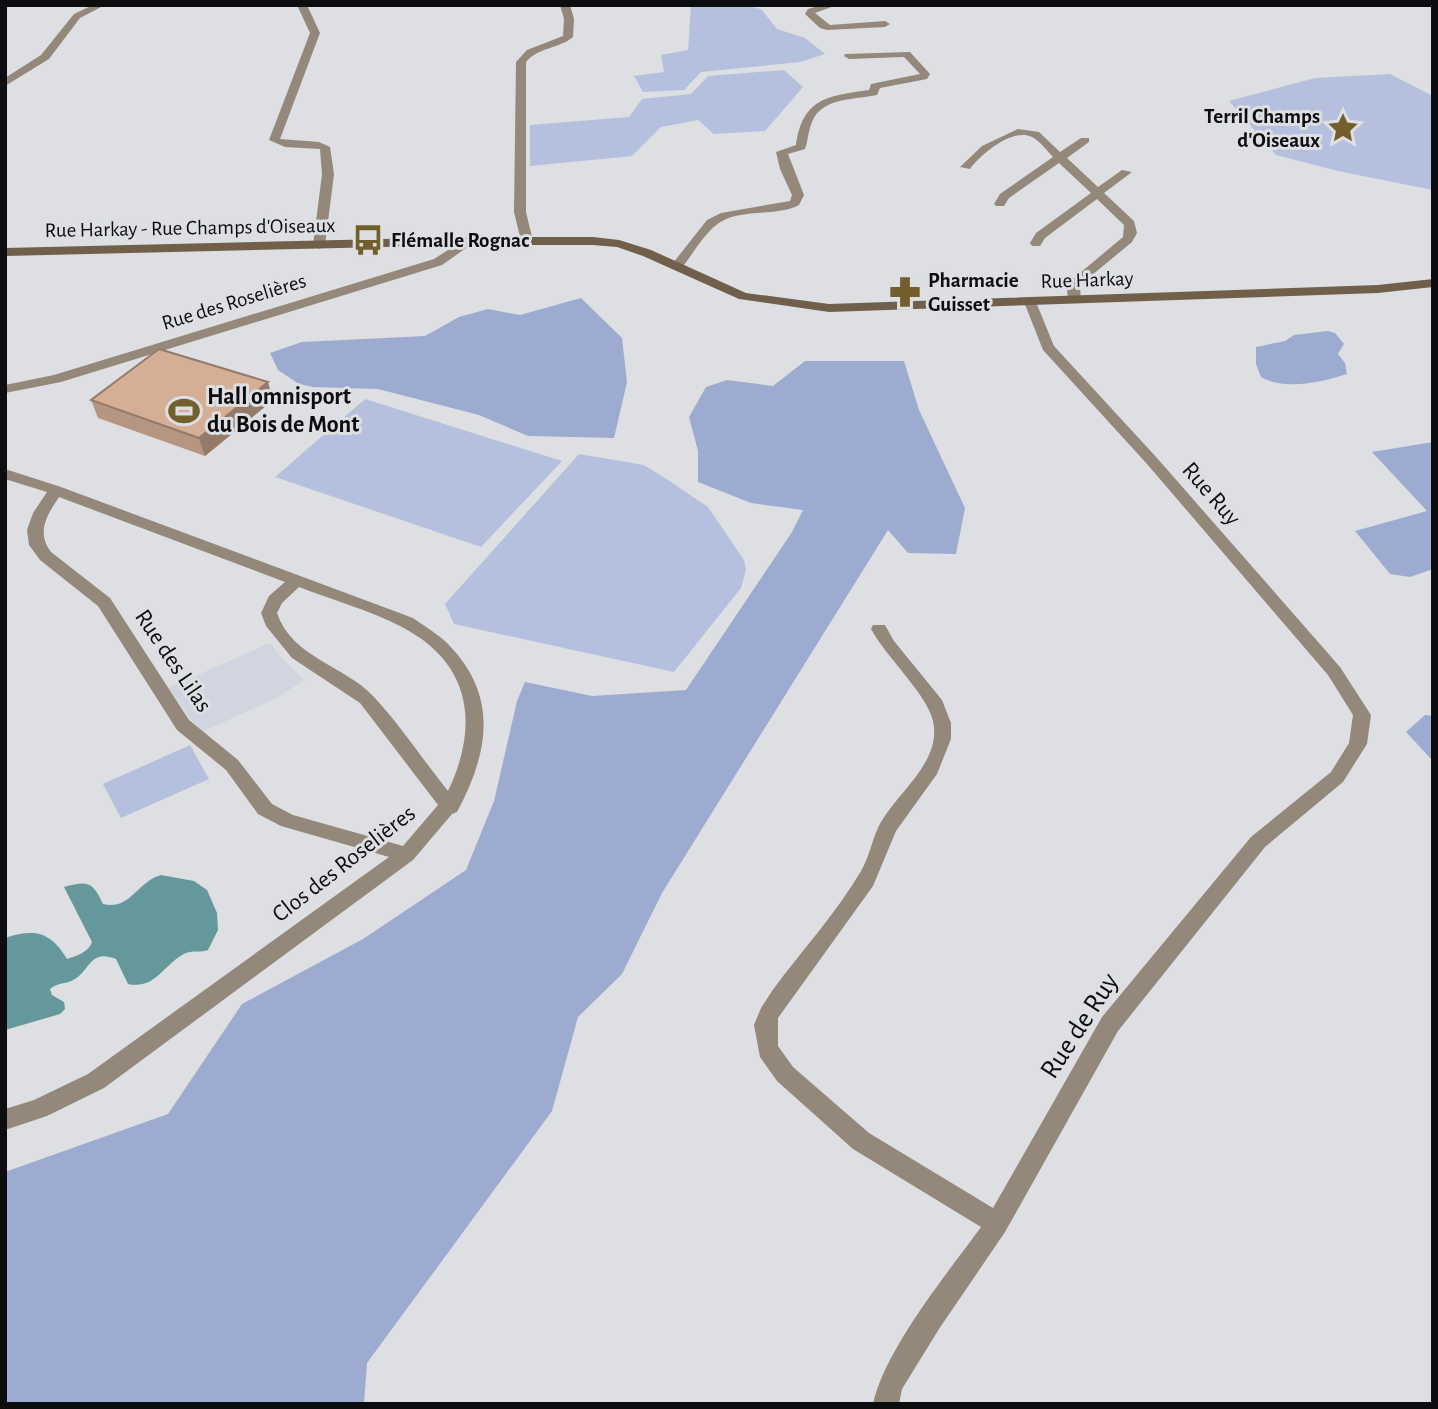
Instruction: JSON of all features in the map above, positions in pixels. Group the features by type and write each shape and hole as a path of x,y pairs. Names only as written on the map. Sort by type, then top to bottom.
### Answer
{"street":[{"path":"5,83 45,57 77,16 101,5"},
{"path":"302,5 316,33 274,140 280,144 314,143 325,147 328,174 319,245"},
{"path":"527,241 520,212 521,62 534,50 568,37 569,19 565,5"},
{"path":"832,5 811,11 810,14 823,26 830,28 885,24"},
{"path":"677,266 711,223 725,215 787,207 795,203 798,195 786,169 782,152 801,147 809,113 818,104 873,93 875,86 923,77 925,74 907,54 849,57"},
{"path":"965,167 970,160 1009,135 1020,132 1038,136 1130,224 1131,233 1124,243 1074,283 1072,290 1076,300"},
{"path":"1000,204 1004,197 1085,140"},
{"path":"1036,243 1040,236 1126,172"},
{"name":"Rue Harkay - Rue Champs d'Oiseaux","path":"5,252 579,240 619,244 677,266 743,296"},
{"name":"Rue des Roselières","path":"5,389 56,379 438,262 468,241"},
{"name":"Rue Harkay","path":"743,296 829,308 1378,289 1433,282"},
{"name":"Rue Ruy","path":"1030,302 1048,347 1152,461 1334,671 1362,715"},
{"name":"Clos des Roselières","path":"5,474 56,490 407,622 433,640 456,664 469,690 477,723 468,771 450,807 428,835 406,855 96,1081 59,1100 5,1121"},
{"name":"Rue des Lilas","path":"56,490 34,519 30,532 33,542 52,565 94,592 104,602 189,731 223,756 271,814 406,855"},
{"path":"297,580 272,605 269,613 272,622 292,649 305,661 348,684 366,699 450,807"},
{"path":"879,629 887,644 942,715 944,737 941,752 888,827 865,881 768,1015 765,1025 767,1046 771,1057 785,1074 861,1141 997,1224"},
{"name":"Rue de Ruy","path":"886,1404 890,1385 930,1320 997,1224 1110,1024 1258,842 1338,778 1359,744 1362,715"}],"shaded area":[{"path":"691,5 741,5 761,9 777,29 805,38 825,54 800,62 701,72 684,90 643,92 634,76 664,72 661,55 688,50"},
{"path":"784,70 803,87 765,131 714,134 698,120 661,127 632,156 530,166 530,125 629,117 642,99 691,94 708,76"},
{"name":"Terril Champs d'Oiseaux","path":"1390,74 1433,96 1433,190 1338,171 1276,155 1229,101 1315,78"},
{"path":"581,298 622,338 627,382 614,438 528,436 479,415 378,389 313,387 299,384 278,370 270,353 302,342 425,336 459,317 488,309 520,315"},
{"path":"1328,331 1335,333 1344,344 1338,354 1345,363 1347,374 1315,382 1292,384 1281,384 1261,377 1256,364 1256,347 1285,341 1294,335"},
{"path":"805,361 904,361 919,410 965,508 956,554 908,553 888,530 662,893 622,974 578,1017 552,1111 367,1363 364,1404 5,1404 5,1172 168,1114 242,1004 363,939 466,870 494,801 517,701 525,682 592,696 686,690 792,532 803,510 751,503 698,482 698,451 689,417 706,387 727,380 773,386"},
{"path":"365,399 562,461 481,547 275,477"},
{"path":"1433,442 1433,569 1410,577 1390,574 1355,531 1427,511 1372,452"},
{"path":"579,454 644,465 668,480 708,507 744,560 746,569 741,588 674,672 454,624 445,604"},
{"path":"270,643 284,661 305,680 274,699 202,732 168,688"},
{"path":"1425,715 1433,716 1433,761 1406,732"},
{"path":"190,745 209,779 121,818 103,784"},
{"path":"161,875 194,881 207,890 217,913 218,930 208,950 178,957 153,979 138,985 128,984 116,959 101,956 75,979 50,989 52,995 64,1002 65,1009 60,1014 5,1030 5,938 25,933 41,935 55,943 67,959 85,951 92,942 64,887 89,885 103,904 112,905 127,899 153,878"}],"building":[{"name":"Hall omnisport du Bois de Mont","path":"159,349 268,382 199,438 91,400"}],"place":[{"name":"Terril Champs d'Oiseaux","path":"1343,128"},
{"name":"Flémalle Rognac","path":"368,240"},
{"name":"Pharmacie Guisset","path":"905,292"},
{"name":"Hall omnisport du Bois de Mont","path":"184,411"}]}
